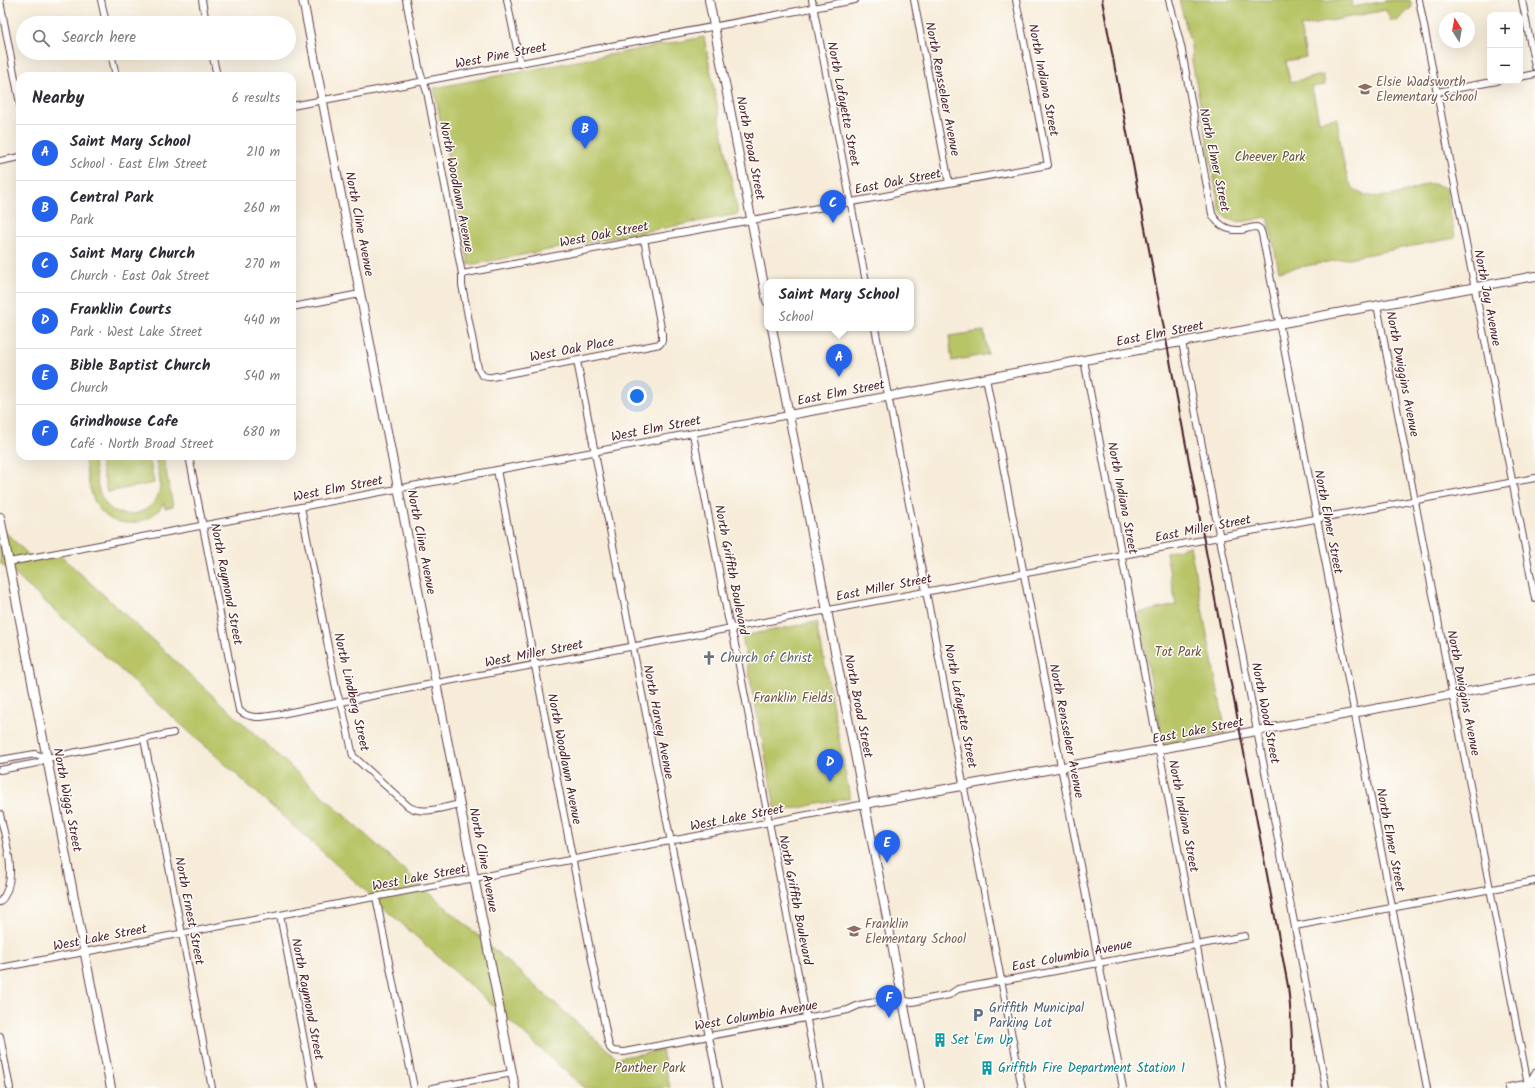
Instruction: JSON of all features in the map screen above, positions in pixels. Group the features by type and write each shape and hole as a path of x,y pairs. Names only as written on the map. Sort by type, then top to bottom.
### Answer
{"street":[{"path":"101,0 104,16"},
{"path":"202,0 205,16"},
{"name":"North Cline Avenue","path":"303,0 515,1088"},
{"name":"North Woodlawn Avenue","path":"406,0 420,72 427,92 462,274 462,285 478,368 485,377"},
{"path":"507,0 520,64"},
{"name":"North Broad Street","path":"709,0 764,286"},
{"name":"North Lafayette Street","path":"812,0 865,279"},
{"name":"West Pine Street","path":"296,105 855,0"},
{"name":"North Rensselaer Avenue","path":"914,0 949,183"},
{"name":"North Indiana Street","path":"1016,0 1048,165"},
{"name":"North Elmer Street","path":"1169,0 1181,46 1212,214 1219,223 1228,229 1238,230 1254,227 1260,229 1261,232 1427,1088"},
{"name":"North Jay Avenue","path":"1419,0 1535,599"},
{"path":"1522,0 1535,67"},
{"path":"0,1 16,83"},
{"path":"113,60 115,72"},
{"path":"214,60 216,72"},
{"path":"1523,76 1535,74"},
{"path":"1437,92 1487,83"},
{"path":"0,161 16,158"},
{"name":"East Oak Street","path":"751,220 851,203 1048,165"},
{"name":"West Oak Street","path":"462,274 751,220"},
{"name":"West Oak Place","path":"485,377 492,377 654,346 662,341 662,333 644,239"},
{"name":"East Elm Street","path":"789,415 1535,276"},
{"path":"296,306 360,294"},
{"name":"North Dwiggins Avenue","path":"1377,305 1490,890 1532,1084"},
{"name":"North Broad Street","path":"773,331 920,1088"},
{"name":"North Lafayette Street","path":"876,331 1022,1088"},
{"name":"North Wood Street","path":"1182,342 1326,1088"},
{"name":"North Indiana Street","path":"1084,360 1224,1088"},
{"name":"North Harvey Avenue","path":"577,361 719,1088"},
{"name":"North Rensselaer Avenue","path":"986,378 1123,1088"},
{"name":"West Elm Street","path":"9,562 789,415"},
{"name":"North Griffith Boulevard","path":"693,434 820,1088"},
{"name":"North Raymond Street","path":"190,460 240,710 245,715"},
{"name":"North Woodlawn Avenue","path":"497,470 608,1042 612,1050"},
{"name":"East Miller Street","path":"827,610 1535,478"},
{"name":"North Lindberg Street","path":"301,507 337,693 341,703 353,756 408,806 415,810 421,811 460,804"},
{"name":"North Wiggs Street","path":"0,517 111,1088"},
{"name":"West Miller Street","path":"245,715 263,717 341,703 437,683 827,610"},
{"name":"East Lake Street","path":"865,804 964,787 1535,679"},
{"path":"0,770 37,763 47,758 172,733"},
{"name":"North Ernest Street","path":"144,738 212,1088"},
{"path":"0,760 35,754 47,758"},
{"name":"West Lake Street","path":"0,968 865,804"},
{"path":"0,814 11,874 8,888 0,902"},
{"path":"1295,926 1535,882"},
{"path":"376,897 414,1088"},
{"name":"North Raymond Street","path":"280,915 313,1088"},
{"name":"East Columbia Avenue","path":"904,1000 912,1002 949,995 958,989 1245,936"},
{"name":"West Columbia Avenue","path":"612,1050 624,1052 848,1010 859,1005 891,999 904,1000"},
{"path":"0,1036 10,1088"},
{"path":"1509,1088 1532,1084 1535,1072"},
{"path":"432,1088 512,1073"}],"green space":[{"name":"Cheever Park","path":"1179,0 1352,0 1353,7 1391,0 1410,0 1412,7 1397,21 1390,20 1386,10 1300,27 1306,57 1286,61 1290,82 1323,75 1325,85 1312,87 1319,121 1337,118 1347,175 1353,188 1364,195 1386,196 1413,190 1425,184 1433,184 1446,188 1455,238 1279,271 1268,217 1242,222 1230,220 1220,211 1192,61 1191,45"},
{"path":"704,37 738,214 469,265 434,88"},
{"path":"984,331 988,354 952,361 949,336"},
{"path":"85,460 94,460 98,487 105,503 111,509 119,513 135,514 143,511 155,500 160,488 156,460 164,460 173,506 165,508 164,503 149,518 130,523 120,522 111,519 103,513 93,499 89,487"},
{"path":"100,460 150,460 154,483 107,492"},
{"name":"Panther Park","path":"0,527 33,559 57,552 424,888 617,1058 662,1050 670,1088 584,1088 11,571 0,563"},
{"name":"Tot Park","path":"1190,546 1226,733 1163,745 1138,613 1176,605 1166,553"},
{"name":"Franklin Fields","path":"817,622 850,798 776,812 742,636"}],"railway":[{"path":"1102,0 1288,986 1292,1037 1292,1088"}],"place":[{"name":"Elsie Wadsworth Elementary School","path":"1365,89"},
{"name":"Central Park","path":"585,149"},
{"name":"Saint Mary Church","path":"833,223"},
{"name":"Saint Mary School","path":"839,377"},
{"name":"Church of Christ","path":"709,658"},
{"name":"Franklin Courts","path":"830,782"},
{"name":"Bible Baptist Church","path":"887,863"},
{"name":"Franklin Elementary School","path":"854,931"},
{"name":"Griffith Municipal Parking Lot","path":"978,1015"},
{"name":"Grindhouse Cafe","path":"889,1018"},
{"name":"Set 'Em Up","path":"940,1040"},
{"name":"Griffith Fire Department Station 1","path":"987,1068"}]}
